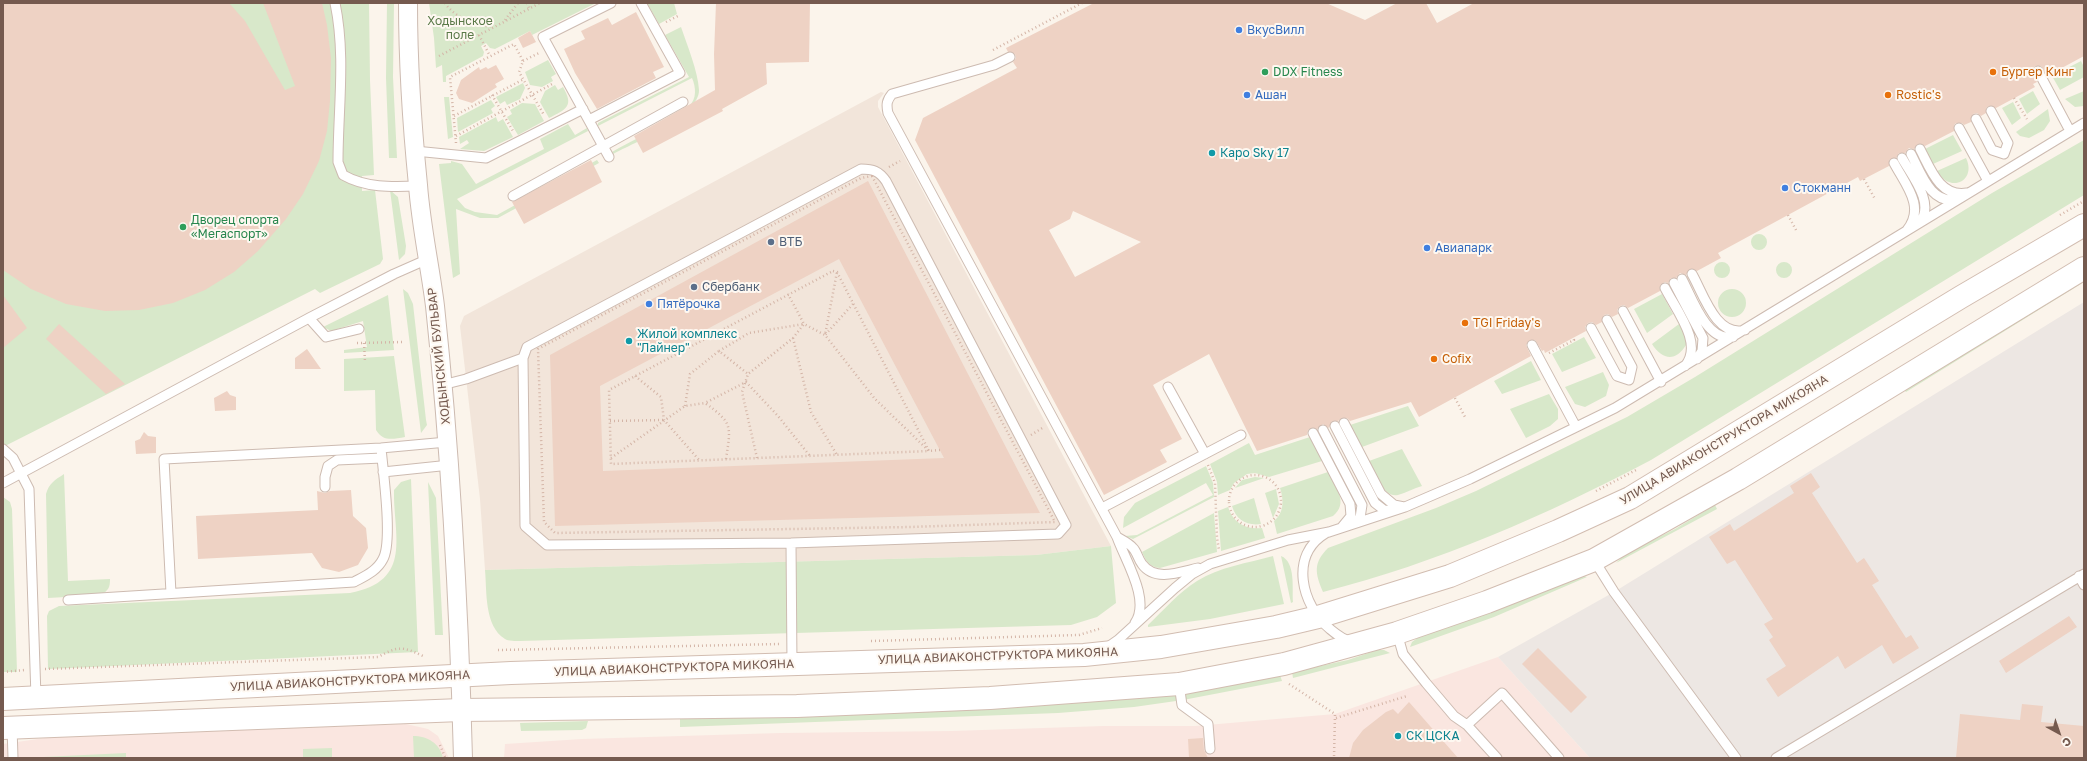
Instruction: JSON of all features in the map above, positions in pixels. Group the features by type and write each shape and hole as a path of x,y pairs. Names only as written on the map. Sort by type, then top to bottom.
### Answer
{"street":[{"name":"ХОДЫНСКИЙ БУЛЬВАР","path":"408,3 408,37 418,186 434,304 450,465 455,542 463,758"},
{"name":"УЛИЦА АВИАКОНСТРУКТОРА МИКОЯНА","path":"3,699 459,676 1084,654 1161,647 1276,627 1318,616 1450,576 1558,531 1630,498 1955,300 2084,225"},
{"path":"8,727 461,710 797,706 990,698 1179,684 1284,664 1397,633 1487,602 1594,560 1738,479 2084,268"}],"lane":[{"path":"335,3 340,37 341,65 338,162 343,174 353,180 385,187 418,186"},
{"path":"609,157 543,37 611,3"},
{"path":"589,120 680,73 641,3"},
{"path":"1010,57 994,64 892,94 888,100 888,112 1117,537 1139,592 1141,603 1140,611 1132,627"},
{"path":"2038,71 2070,131"},
{"path":"513,196 683,102"},
{"path":"415,151 486,158 583,109"},
{"path":"1991,111 2008,143 2004,154"},
{"path":"1976,119 1992,150 2004,154 2011,167"},
{"path":"1370,641 1348,640 1337,635 1318,616 1304,592 1305,558 1310,547 1319,538 1339,528 1405,507 1470,479 1637,395 1691,364 2084,123"},
{"path":"1959,128 1988,181"},
{"path":"1920,149 1942,187 1956,193 1974,190"},
{"path":"1911,154 1932,192 1940,198 1949,200 1961,198"},
{"path":"1904,233 1914,219 1915,204 1898,161 1925,202 1924,216 1916,226"},
{"path":"861,169 872,169 876,174 886,181 1066,525 1058,534 791,543 546,545 525,526 523,358 527,347 861,169"},
{"path":"3,483 309,318 394,274 428,259"},
{"path":"1692,274 1718,322 1731,330 1741,331 1750,327"},
{"path":"1691,364 1701,354 1703,338 1678,281 1710,330 1717,336 1726,338 1738,335"},
{"path":"1665,288 1690,335 1693,345 1690,359 1679,371"},
{"path":"1623,311 1660,382"},
{"path":"309,318 326,337 359,329"},
{"path":"1607,320 1632,367 1629,380 1637,395"},
{"path":"1591,328 1617,376 1629,380"},
{"path":"1532,345 1576,427"},
{"path":"442,385 466,379 523,358"},
{"path":"1168,387 1206,459"},
{"path":"1344,423 1381,494 1394,506 1405,507"},
{"path":"1335,426 1375,503 1384,510 1394,510"},
{"path":"1323,430 1362,505 1360,518 1353,524"},
{"path":"1313,433 1350,504 1352,513 1349,520 1339,528"},
{"path":"1102,508 1206,459 1241,435"},
{"path":"171,593 164,458 381,448 447,442"},
{"path":"68,600 354,582 372,572 383,559 388,543 381,448"},
{"path":"3,449 13,458 29,489 36,697"},
{"path":"325,487 325,476 328,466 337,460 382,458"},
{"path":"383,472 450,465"},
{"path":"1117,537 1133,547 1141,564 1148,571 1155,574 1178,573 1288,540 1329,532"},
{"path":"791,543 792,664"},
{"path":"1594,560 1614,592 1736,758"},
{"path":"1084,654 1106,648 1118,640 1175,588 1192,574 1210,564"},
{"path":"1776,758 2082,575 2084,585"},
{"path":"1397,633 1403,654 1454,716 1467,725 1497,758"},
{"path":"1179,684 1182,705 1208,724 1210,749"},
{"path":"1467,725 1502,693 1559,758"},
{"path":"8,727 13,758"}],"path":[{"path":"445,3 457,15 483,25 497,25 509,16 518,3"},
{"path":"527,3 529,8"},
{"path":"439,56 540,3"},
{"path":"986,54 1082,3"},
{"path":"479,35 490,56"},
{"path":"458,156 450,78 514,44 523,61 520,72 550,126"},
{"path":"523,61 549,47"},
{"path":"456,136 565,77"},
{"path":"454,116 524,79"},
{"path":"492,95 519,142"},
{"path":"2014,98 2026,119"},
{"path":"876,174 1054,522 910,527 555,533 544,522 538,349 861,178 876,174 912,155"},
{"path":"1864,179 1875,199"},
{"path":"2057,218 2084,201"},
{"path":"1788,215 1796,230"},
{"path":"929,451 837,272 833,270 609,390 611,464 837,455 929,451 940,450"},
{"path":"825,335 837,272"},
{"path":"788,294 804,324 825,335 875,399 929,451"},
{"path":"825,335 853,304"},
{"path":"757,458 742,392 748,374 793,338 804,324"},
{"path":"685,406 690,374 719,351 749,333 804,324"},
{"path":"793,338 811,412 837,455"},
{"path":"1548,352 1549,354 1574,340 1573,338"},
{"path":"350,343 403,342"},
{"path":"364,343 365,362"},
{"path":"719,351 748,374"},
{"path":"635,376 661,397 664,420 700,460"},
{"path":"611,459 685,406 705,403 746,382"},
{"path":"746,382 778,416 811,456"},
{"path":"1455,398 1465,417"},
{"path":"705,403 723,415 730,432 726,459"},
{"path":"610,421 664,420"},
{"path":"1206,459 1215,483 1217,538 1222,560"},
{"path":"1590,494 1645,465"},
{"path":"1255,474 1263,475 1270,478 1279,490 1282,504 1279,512 1270,523 1255,528 1241,523 1231,512 1229,497 1231,490 1241,478 1255,474"},
{"path":"3,672 378,657 400,647 423,656"},
{"path":"1289,684 1335,714 1334,758"},
{"path":"1336,718 1406,696"},
{"path":"440,745 445,758"}],"shaded area":[{"path":"881,92 884,93 878,101 878,107 1111,546 1036,555 485,570 480,499 460,326 464,316"},
{"path":"2084,302 2084,758 1590,758 1498,657 1614,592"},
{"path":"1498,657 1590,758 504,758 505,744 582,739 780,733 952,731 1103,726 1195,726 1335,714"},
{"path":"406,724 428,729 438,736 449,758 3,758 3,744 66,735"}],"green space":[{"name":"Дворец спорта «Мегаспорт»","path":"3,3 369,3 370,80 374,175 362,176 362,191 375,190 383,259 380,264 320,293 315,289 3,447"},
{"path":"387,3 394,3 393,77 397,158 389,158 386,78"},
{"name":"Ходынское поле","path":"429,3 596,3 532,35 530,31 495,49 490,48 486,43 481,46 484,52 483,56 446,76 446,82 443,82 442,65 436,68 434,38"},
{"path":"647,3 674,3 677,14 659,24"},
{"path":"681,27 697,75 699,90 696,99 689,109 678,118 650,136 613,154 612,152 673,118 692,103 695,96 695,89 692,78 598,126 598,123 689,77 665,35"},
{"path":"548,60 556,74 551,77 553,81 542,87 530,85 525,72"},
{"path":"2081,61 2084,67 2084,77 2060,90 2052,76"},
{"path":"523,83 525,88 520,99 507,105 505,101 500,104 496,97"},
{"path":"555,85 558,90 563,87 568,103 564,109 549,118 540,102 545,91"},
{"path":"2033,91 2040,104 2027,114 2019,99"},
{"path":"2084,91 2084,106 2075,107 2065,99"},
{"path":"444,97 449,97 453,137 448,139"},
{"path":"491,100 495,106 491,109 493,113 458,132 457,118"},
{"path":"2013,102 2021,118 2012,125 2002,108"},
{"path":"522,103 535,104 544,121 518,135 507,117 512,114 510,110"},
{"path":"2048,109 2050,121 2044,130 2029,138 2020,136 2016,132"},
{"path":"496,117 498,122 503,119 513,137 484,151 460,149 469,143 467,140 460,144 459,137"},
{"path":"568,124 575,135 587,128 588,131 457,199 465,208 475,212 497,215 597,160 599,163 498,218 480,218 456,209 460,274 453,278 439,164 451,163 451,161 462,164 476,184 544,149 540,139"},
{"path":"1953,135 1962,151 1933,164 1925,149"},
{"path":"2084,140 2084,195 1651,460 1572,500 1491,536 1408,567 1323,592 1318,579 1317,568 1323,553 1328,548 1436,508 1476,491 1627,417 1695,377 1992,193"},
{"path":"1966,158 1968,173 1960,182 1949,182 1942,178 1937,171"},
{"path":"390,190 398,197 406,246 405,254 399,260"},
{"path":"1756,234 1762,234 1767,239 1765,248 1762,250 1756,250 1751,245 1751,239"},
{"path":"1719,262 1725,262 1730,267 1728,276 1725,278 1719,278 1714,273 1714,267"},
{"path":"1781,262 1787,262 1792,267 1790,276 1787,278 1781,278 1776,273 1776,267"},
{"path":"2084,277 2084,282 1906,392 1903,389"},
{"path":"403,289 408,293 413,304 427,425 421,433"},
{"path":"1732,289 1742,293 1746,303 1742,313 1732,317 1722,313 1718,303 1722,293"},
{"path":"1662,294 1673,314 1647,333 1634,309"},
{"path":"388,295 394,350 344,353 344,350 367,347 363,321 331,331 323,327"},
{"path":"1679,324 1687,338 1686,345 1678,354 1669,357 1665,356 1652,344"},
{"path":"1584,337 1596,358 1562,372 1552,354"},
{"path":"394,356 405,437 389,439 379,434 376,430 375,390 344,391 344,359"},
{"path":"1531,361 1541,380 1502,394 1494,381"},
{"path":"1603,372 1609,385 1606,396 1585,407 1575,404 1565,387"},
{"path":"1549,394 1558,409 1558,419 1550,426 1526,438 1510,409"},
{"path":"1408,406 1419,426 1362,447 1350,425"},
{"path":"1310,437 1322,461 1269,477 1255,473 1247,474 1234,483 1230,490 1218,495 1217,482 1210,464 1249,443 1255,455"},
{"path":"1402,449 1422,486 1398,495 1392,495 1379,483 1369,461"},
{"path":"1206,466 1213,483 1214,497 1133,539 1125,536 1137,535 1213,495 1206,483 1123,528 1124,517 1135,503"},
{"path":"1328,472 1340,495 1341,500 1338,511 1333,516 1277,534 1274,521 1280,514 1282,506 1280,488"},
{"path":"64,474 68,581 110,579 110,584 106,592 101,595 48,598 46,494 51,484"},
{"path":"1255,477 1264,478 1235,488 1242,480"},
{"path":"411,479 418,652 48,669 47,616 49,611 59,606 350,593 370,587 384,578 392,567 396,554 397,539 394,490 401,482"},
{"path":"428,482 436,498 443,635 435,635"},
{"path":"1276,489 1279,504 1273,518 1265,493"},
{"path":"3,497 10,502 12,509 17,672 3,672"},
{"path":"1254,498 1261,524 1251,524 1243,521 1236,515 1232,506"},
{"path":"1715,505 1717,509 1616,563 1625,554 1675,529"},
{"path":"1228,507 1233,517 1241,524 1251,528 1262,528 1265,538 1221,551 1218,511"},
{"path":"1214,513 1217,552 1160,568 1151,565 1147,561 1142,552"},
{"path":"1111,546 1116,603 1097,617 1071,625 514,641 505,639 493,626 488,608 485,570 1036,555"},
{"path":"1273,556 1284,604 1210,619 1148,627 1148,625 1178,596 1197,581 1224,569"},
{"path":"1281,556 1286,559 1291,570 1293,602 1291,603"},
{"path":"1581,575 1587,577 1494,617 1410,647 1412,642 1420,636"},
{"path":"1377,650 1384,650 1390,653 1293,678 1292,672 1348,660"},
{"path":"1280,675 1282,681 1183,700 1134,707 1058,713 680,727 680,718 952,709 1102,701 1184,694"},
{"path":"588,721 586,728 582,730 521,731 520,723"},
{"path":"413,736 423,737 432,741 439,748 443,758 414,758"},
{"path":"332,748 332,758 303,758 303,749"},
{"path":"126,753 126,758 22,758"}],"building":[{"name":"Дворец спорта «Мегаспорт»","path":"3,3 229,3 245,21 285,90 295,86 263,3 322,3 327,25 331,58 330,101 327,131 319,161 303,194 286,219 258,251 234,272 205,290 173,303 139,310 105,311 66,304 31,289 3,270"},
{"path":"716,3 810,3 809,62 766,63 767,84 722,109 723,111 643,153 634,136 715,90 714,54"},
{"name":"Авиапарк","path":"1094,3 1326,3 1365,20 1397,3 1426,3 1437,23 1474,3 2084,3 2084,56 2047,76 2041,66 2035,66 2032,71 2037,82 2033,84 2035,87 1996,108 1989,106 1986,108 1986,113 1981,116 1977,113 1973,114 1971,122 1964,125 1962,123 1956,123 1954,125 1954,131 1925,146 1918,144 1914,149 1909,148 1905,153 1899,153 1896,158 1889,160 1889,166 1860,181 1858,177 1718,253 1721,258 1697,271 1690,269 1686,275 1680,273 1676,278 1671,278 1668,283 1665,282 1660,285 1660,291 1628,308 1624,305 1620,306 1617,310 1618,314 1612,317 1608,314 1604,315 1602,322 1596,325 1592,322 1588,323 1585,327 1586,331 1545,353 1535,340 1530,340 1526,345 1531,356 1419,417 1411,402 1350,421 1347,418 1342,418 1338,421 1332,421 1329,428 1323,424 1317,429 1311,428 1308,430 1307,435 1257,451 1209,354 1153,385 1182,439 1160,450 1167,462 1104,495 915,140 923,118 1017,68 1013,62 1016,58 1015,54 1008,52 1006,48","holes":["1073,211 1141,242 1075,277 1049,230 1070,219"]},
{"path":"636,12 664,67 653,72 656,78 597,109 575,73 564,49 585,39 581,31 608,18 612,25"},
{"path":"530,31 536,42 523,48 518,38"},
{"path":"496,65 504,79 495,84 497,87 472,103 459,99 456,93 461,80 479,67 480,70 486,67 488,69"},
{"path":"591,160 602,182 524,224 512,202"},
{"name":"Жилой комплекс \"Лайнер\"","path":"868,181 1040,513 555,526 550,355","holes":["839,259 944,458 603,471 600,386"]},
{"path":"3,295 27,328 3,348"},
{"path":"59,324 125,384 106,394 46,339"},
{"path":"307,349 321,369 295,369 295,358"},
{"path":"227,391 230,395 236,397 236,410 215,411 214,398"},
{"path":"144,432 148,436 156,437 156,453 136,454 135,441 140,439"},
{"path":"1811,473 1820,487 1812,493 1857,563 1864,558 1879,581 1872,585 1906,638 1911,635 1919,648 1893,664 1882,645 1845,669 1838,656 1778,697 1766,679 1786,666 1769,640 1773,637 1764,624 1773,619 1735,560 1727,564 1709,537 1730,524 1734,531 1794,493 1790,486"},
{"path":"351,490 353,516 366,528 368,548 358,565 339,572 322,568 312,553 198,559 196,516 318,510 317,491 325,493 330,491"},
{"path":"2069,616 2077,627 2006,673 1999,661"},
{"path":"1538,648 1587,697 1571,713 1522,664"},
{"name":"СК ЦСКА","path":"1409,702 1458,758 1349,758 1353,743 1363,730 1386,712 1393,709 1398,714"},
{"path":"2022,704 2043,706 2041,722 2084,726 2084,758 1956,758 1960,714 2020,720"},
{"path":"1203,738 1204,750 1208,758 1189,758 1188,739"}],"place":[{"name":"ВкусВилл","path":"1239,30"},
{"name":"DDX Fitness","path":"1265,72"},
{"name":"Бургер Кинг","path":"1993,72"},
{"name":"Ашан","path":"1247,95"},
{"name":"Rostic's","path":"1888,95"},
{"name":"Каро Sky 17","path":"1212,153"},
{"name":"Стокманн","path":"1785,188"},
{"name":"Дворец спорта «Мегаспорт»","path":"183,227"},
{"name":"ВТБ","path":"771,242"},
{"name":"Авиапарк","path":"1427,248"},
{"name":"Сбербанк","path":"694,287"},
{"name":"Пятёрочка","path":"649,304"},
{"name":"TGI Friday's","path":"1465,323"},
{"name":"Жилой комплекс \"Лайнер\"","path":"629,341"},
{"name":"Cofix","path":"1434,359"},
{"name":"СК ЦСКА","path":"1398,736"}]}
